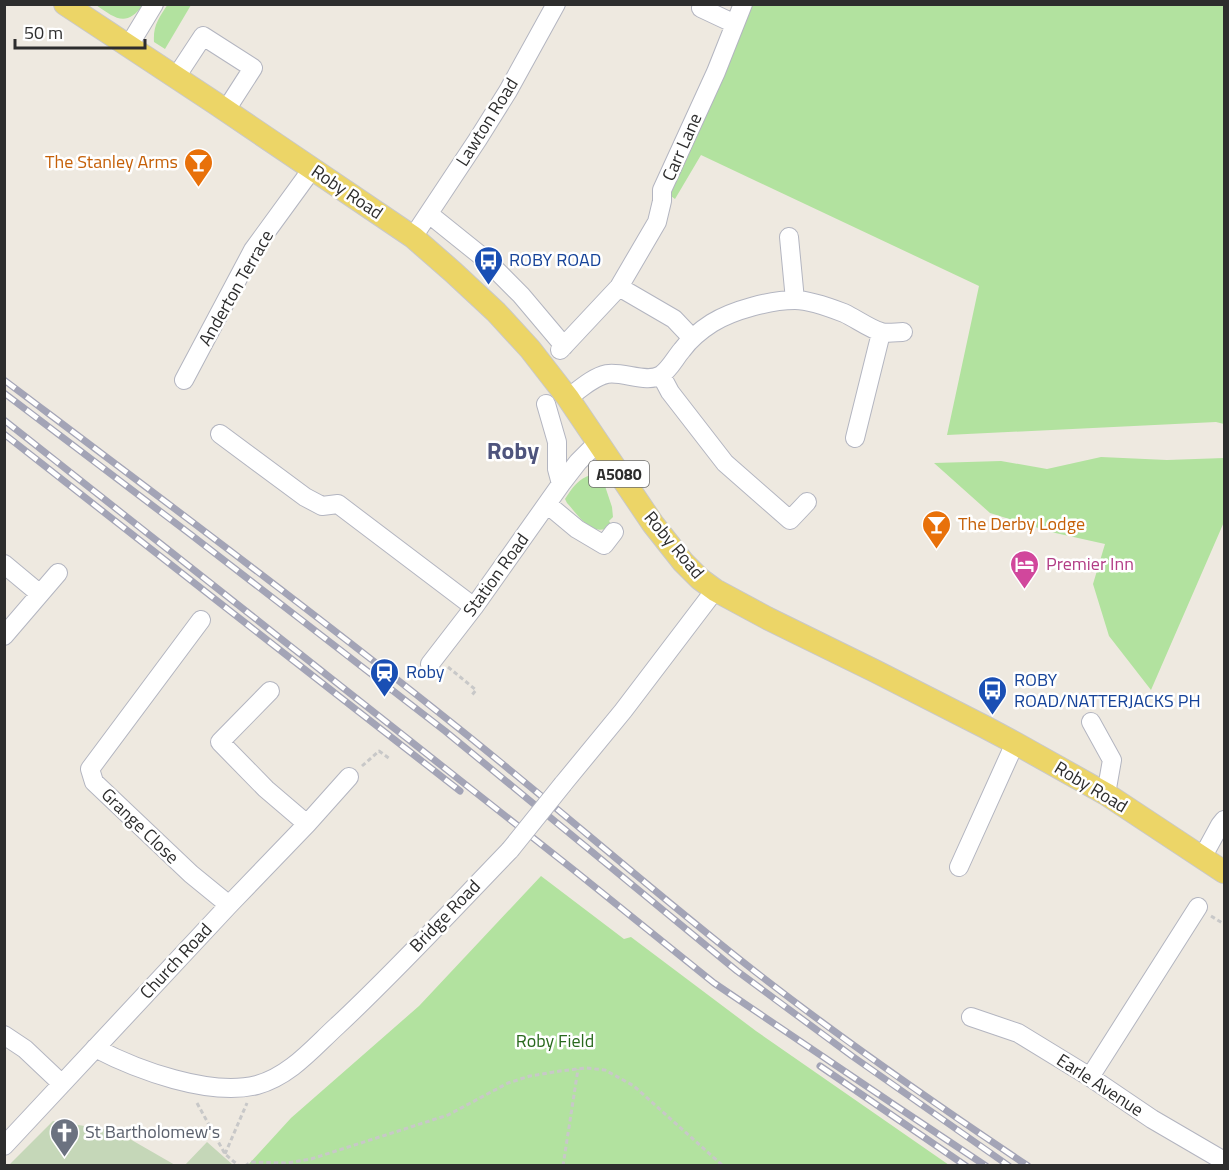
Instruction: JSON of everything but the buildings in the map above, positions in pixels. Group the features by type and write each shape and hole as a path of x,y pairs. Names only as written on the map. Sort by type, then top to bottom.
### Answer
{"main road":[{"name":"Roby Road","path":"65,4 413,237 496,312 530,349 568,398 653,524 683,562 700,579 715,590 767,618 1015,743 1106,794 1224,872"}],"street":[{"path":"128,47 154,4"},
{"name":"Lawton Road","path":"413,237 478,140 556,4"},
{"name":"Carr Lane","path":"429,214 485,259 521,295 562,348 619,287 657,222 662,190 716,72 743,4"},
{"path":"702,8 735,24"},
{"path":"176,77 203,36 253,68 226,110"},
{"name":"Anderton Terrace","path":"184,380 253,250 312,168"},
{"path":"789,237 795,300"},
{"path":"619,287 674,319 692,338"},
{"path":"568,398 593,380 607,375 623,374 651,378 661,375 692,338 713,322 736,311 761,304 795,300 809,302 843,313 881,333 903,332"},
{"path":"855,438 881,333"},
{"path":"661,375 670,392 725,463 790,520 807,502"},
{"path":"546,404 557,442 557,469 561,484"},
{"path":"220,434 305,497 322,506 338,504 474,607"},
{"name":"Station Road","path":"433,661 561,484 598,442"},
{"path":"547,504 577,529 604,545 614,532"},
{"path":"4,564 40,594"},
{"path":"4,636 58,573"},
{"name":"Bridge Road","path":"95,1048 152,1072 185,1082 226,1088 255,1085 274,1078 296,1064 365,1000 510,850 623,711 715,590"},
{"name":"Grange Close","path":"201,620 90,769 94,782 191,874 229,905"},
{"path":"270,691 220,742 266,789 307,824"},
{"path":"1091,722 1112,760 1106,794"},
{"path":"959,867 1015,743"},
{"name":"Church Road","path":"4,1146 349,777"},
{"path":"1202,858 1224,820"},
{"path":"1090,1077 1198,907"},
{"name":"Earle Avenue","path":"971,1017 1018,1033 1090,1077 1152,1119 1224,1161"},
{"path":"4,1035 25,1049 62,1084"}],"path":[{"path":"433,661 476,690 472,695"},
{"path":"349,777 380,751 390,759"},
{"path":"245,1166 251,1162 287,1163 311,1159 448,1115 508,1083 530,1076 586,1068 605,1070 634,1086 723,1166"},
{"path":"563,1166 578,1069"},
{"path":"185,1082 225,1154 238,1166"},
{"path":"225,1154 255,1085"}],"green space":[{"path":"168,4 191,5 165,49 154,42 154,31"},
{"path":"96,5 143,5 126,19 115,17"},
{"path":"752,5 1224,5 1224,424 1216,422 947,435 979,286 701,155 675,199 668,194"},
{"path":"1101,457 1167,460 1224,458 1224,522 1151,690 1109,636 1093,584 1105,544 1051,532 990,513 934,463 1001,461 1047,469"},
{"path":"591,475 604,483 612,507 613,517 609,521 612,525 605,529 599,530 587,524 565,499 579,481"},
{"name":"Roby Field","path":"541,876 624,939 631,937 756,1031 949,1165 248,1165 291,1118 419,1006"},
{"path":"53,1121 116,1131 175,1165 9,1165"},
{"path":"207,1142 233,1165 185,1165"}],"railway":[{"path":"4,380 397,679 777,989 883,1067 1028,1166"},
{"path":"4,393 445,731 737,971 852,1056 1009,1166"},
{"path":"4,420 714,983 986,1166"},
{"path":"4,434 460,791"},
{"path":"820,1066 966,1166"}],"place":[{"name":"The Stanley Arms","path":"199,188"},
{"name":"ROBY ROAD","path":"488,286"},
{"name":"The Derby Lodge","path":"937,550"},
{"name":"Premier Inn","path":"1025,590"},
{"name":"Roby","path":"385,698"},
{"name":"ROBY ROAD/NATTERJACKS PH","path":"993,716"},
{"name":"St Bartholomew's","path":"64,1158"}],"district":[{"name":"Roby","path":"513,451"}]}
